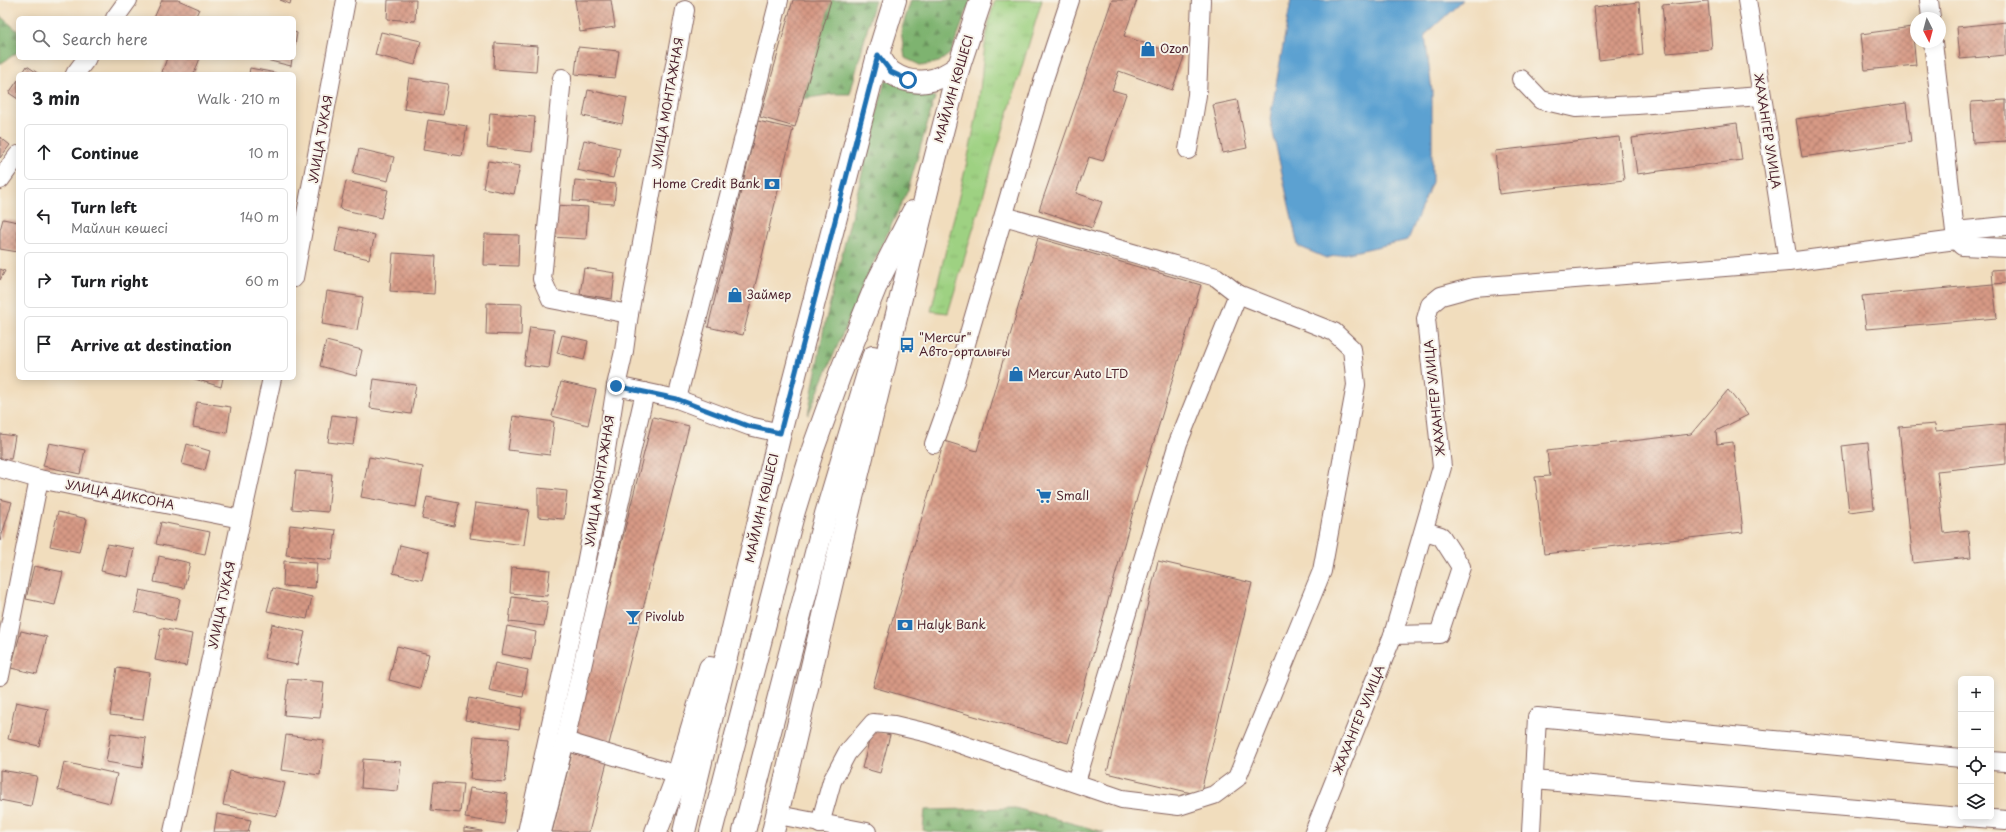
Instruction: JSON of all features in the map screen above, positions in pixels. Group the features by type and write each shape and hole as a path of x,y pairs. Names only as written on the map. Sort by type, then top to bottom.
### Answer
{"main road":[{"name":"МАЙЛИН КӨШЕСІ","path":"684,832 780,433 878,55 895,0"},
{"name":"МАЙЛИН КӨШЕСІ","path":"786,824 849,510 958,66 981,0"},
{"path":"878,55 891,72 908,80 931,82 947,76 958,66"},
{"name":"МАЙЛИН КӨШЕСІ","path":"711,832 794,511 814,449 840,374 877,283 930,179"},
{"name":"МАЙЛИН КӨШЕСІ","path":"744,832 826,514 862,390 930,179"},
{"path":"656,832 678,775 780,433"}],"street":[{"path":"116,16 128,0"},
{"name":"УЛИЦА ТУКАЯ","path":"296,267 346,0"},
{"path":"677,399 779,0"},
{"path":"934,444 948,405 1070,0"},
{"path":"1188,150 1197,96 1201,0"},
{"name":"ЖАХАНГЕР УЛИЦА","path":"1747,0 1788,262"},
{"path":"1929,0 1930,12"},
{"name":"УЛИЦА МОНТАЖНАЯ","path":"527,832 595,515 616,386 624,351 629,314 685,10"},
{"path":"1935,48 1955,236 2006,226"},
{"path":"76,72 85,60"},
{"path":"562,78 542,279 551,299 629,314"},
{"path":"1521,79 1541,100 1576,108 1761,96"},
{"path":"0,180 16,158"},
{"path":"820,824 832,781 848,753 873,723 894,725 928,733 1076,782 1122,799 1179,806 1214,795 1237,778 1322,571 1356,385 1352,349 1334,332 1238,294 1216,277 1004,216"},
{"name":"ЖАХАНГЕР УЛИЦА","path":"1314,832 1393,635 1442,468 1426,318 1430,305 1442,296 1474,286 1788,262 1955,236 1962,246 2006,248"},
{"path":"1076,782 1178,443 1238,294"},
{"name":"УЛИЦА ТУКАЯ","path":"173,832 272,380"},
{"path":"616,386 677,399 748,426 780,433"},
{"path":"542,832 572,712 645,392"},
{"name":"УЛИЦА ДИКСОНА","path":"0,468 39,478 241,519"},
{"path":"0,676 39,478"},
{"path":"1393,635 1439,634 1461,567 1441,536 1424,530"},
{"path":"554,708 572,712"},
{"path":"1531,832 1537,717 1958,758"},
{"path":"565,741 678,775"},
{"path":"1994,761 2006,762"},
{"path":"1534,780 1958,816"},
{"path":"1994,819 2006,820"},
{"path":"786,824 820,824 867,832"}],"green space":[{"path":"831,0 875,0 850,94 833,94 803,99"},
{"path":"911,0 971,0 951,53 939,62 922,66 905,58 901,31"},
{"path":"995,0 1042,0 948,313 931,311 976,119 985,44"},
{"path":"0,16 16,29 16,53 0,64"},
{"path":"885,80 935,97 908,190 869,272 808,415 824,327"},
{"path":"1015,808 1104,832 929,832 923,830 925,810"}],"water":[{"path":"1291,0 1463,0 1425,35 1432,91 1432,182 1408,240 1326,258 1298,246 1270,119"}],"building":[{"path":"162,0 178,0 199,9 196,16 155,16"},
{"path":"280,0 291,0 290,4"},
{"path":"388,0 416,0 415,21 387,19"},
{"path":"575,0 611,0 615,27 580,32"},
{"path":"793,0 831,0 795,127 760,117"},
{"path":"1112,0 1137,0 1124,36 1184,57 1172,90 1119,71 1112,90 1126,94 1103,161 1089,157 1076,193 1102,202 1092,228 1039,210"},
{"path":"1708,1 1712,49 1667,53 1662,5"},
{"path":"1639,2 1643,55 1599,60 1594,7"},
{"path":"2006,22 2006,55 1960,59 1957,27"},
{"path":"1910,27 1910,48 1914,48 1916,65 1865,70 1861,34"},
{"path":"381,32 421,41 415,65 375,55"},
{"path":"495,43 538,46 536,72 494,69"},
{"path":"578,47 619,51 615,78 575,74"},
{"path":"166,60 199,60 195,72 162,72"},
{"path":"266,60 292,60 291,66"},
{"path":"27,66 36,72 23,72"},
{"path":"250,68 271,72 249,72"},
{"path":"409,78 448,84 443,115 404,109"},
{"path":"16,83 16,98 9,93"},
{"path":"588,90 627,98 622,124 583,116"},
{"path":"1237,100 1247,148 1223,153 1213,105"},
{"path":"2006,100 2006,141 1973,143 1971,102"},
{"path":"1906,103 1911,142 1802,157 1796,119"},
{"path":"490,113 535,117 532,152 487,147"},
{"path":"428,120 467,126 462,156 423,150"},
{"path":"758,121 793,129 743,335 708,327"},
{"path":"1737,123 1742,160 1637,174 1632,138"},
{"path":"0,137 10,145 0,158"},
{"path":"1619,137 1624,180 1499,194 1495,151"},
{"path":"584,140 620,148 613,178 577,170"},
{"path":"359,149 394,157 388,181 353,173"},
{"path":"488,161 520,166 514,194 483,188"},
{"path":"575,180 616,184 614,204 573,201"},
{"path":"346,181 388,190 381,218 340,209"},
{"path":"555,205 588,207 586,239 552,237"},
{"path":"3,219 16,222 16,252 0,249 0,230"},
{"path":"340,227 375,235 369,259 335,251"},
{"path":"485,234 519,235 518,266 484,265"},
{"path":"1038,238 1201,285 1137,498 1068,743 873,687 944,441 977,451"},
{"path":"393,253 436,256 434,294 390,291"},
{"path":"584,268 615,273 612,299 580,294"},
{"path":"0,269 5,271 0,280"},
{"path":"2006,269 2006,283 1993,284 1992,270"},
{"path":"1993,284 1997,318 1866,329 1862,296"},
{"path":"327,291 363,297 357,330 322,324"},
{"path":"487,303 522,304 521,335 486,334"},
{"path":"530,327 554,330 549,368 524,365"},
{"path":"562,335 588,341 584,360 557,353"},
{"path":"326,341 362,350 356,376 320,366"},
{"path":"374,379 416,385 411,414 370,408"},
{"path":"198,380 223,380 221,387"},
{"path":"561,382 596,390 588,425 552,416"},
{"path":"1728,390 1748,415 1716,431 1717,444 1733,442 1743,532 1544,554 1535,477 1550,476 1547,451 1691,434"},
{"path":"197,402 231,407 227,433 193,427"},
{"path":"332,415 357,418 353,445 328,442"},
{"path":"513,416 554,422 550,455 508,450"},
{"path":"653,417 689,426 608,748 572,739"},
{"path":"1935,424 1936,431 2006,424 2006,464 1937,471 1944,533 1968,530 1971,557 1913,563 1899,427"},
{"path":"0,434 15,436 11,459 0,458"},
{"path":"49,443 85,450 80,474 43,466"},
{"path":"1868,443 1874,509 1849,512 1842,446"},
{"path":"187,444 210,451 205,470 182,464"},
{"path":"369,457 423,467 416,507 361,497"},
{"path":"296,471 332,474 328,512 292,509"},
{"path":"538,488 567,491 564,519 538,517"},
{"path":"427,497 459,503 454,526 422,519"},
{"path":"0,499 12,502 0,541"},
{"path":"475,503 529,510 524,545 470,538"},
{"path":"58,512 87,519 79,552 50,546"},
{"path":"161,522 210,532 205,554 156,544"},
{"path":"290,525 336,530 332,560 286,555"},
{"path":"107,544 134,549 128,577 101,571"},
{"path":"400,545 429,552 422,580 393,573"},
{"path":"159,556 190,563 184,588 154,582"},
{"path":"284,561 317,563 315,588 283,586"},
{"path":"1158,561 1252,583 1200,795 1107,773"},
{"path":"34,566 63,572 55,605 26,599"},
{"path":"512,567 550,570 547,596 510,593"},
{"path":"273,588 312,597 307,619 267,611"},
{"path":"140,590 180,599 175,621 135,612"},
{"path":"512,597 548,602 544,626 509,622"},
{"path":"272,624 305,632 297,665 264,658"},
{"path":"507,626 536,632 531,660 502,654"},
{"path":"161,628 192,634 186,666 155,660"},
{"path":"21,631 47,637 37,674 11,668"},
{"path":"397,646 429,654 420,688 389,680"},
{"path":"495,663 528,670 523,697 489,690"},
{"path":"117,668 150,673 143,719 110,715"},
{"path":"288,679 324,682 320,718 284,715"},
{"path":"469,698 522,708 519,729 465,720"},
{"path":"16,702 48,709 39,746 8,739"},
{"path":"872,730 890,735 880,773 862,768"},
{"path":"111,733 146,738 142,768 106,762"},
{"path":"286,735 324,740 320,775 281,770"},
{"path":"474,736 509,739 505,782 470,779"},
{"path":"573,749 608,758 589,832 552,832"},
{"path":"363,759 401,762 398,791 361,788"},
{"path":"64,762 117,774 110,803 58,790"},
{"path":"0,770 37,776 31,806 0,800"},
{"path":"230,771 285,783 277,816 223,805"},
{"path":"434,782 463,784 460,813 431,810"},
{"path":"470,788 508,794 504,824 465,818"},
{"path":"217,814 251,820 248,832 214,832"},
{"path":"464,828 482,831 482,832 464,832"}],"place":[{"name":"Ozon","path":"1148,49"},
{"name":"Home Credit Bank","path":"772,184"},
{"name":"Займер","path":"735,295"},
{"name":"\"Mercur\" Авто-орталығы","path":"907,345"},
{"name":"Mercur Auto LTD","path":"1016,374"},
{"name":"Small","path":"1044,496"},
{"name":"Pivolub","path":"633,617"},
{"name":"Halyk Bank","path":"905,625"}],"route":[{"path":"616,386 677,399 748,426 780,433 878,55 891,72 908,80"}]}
